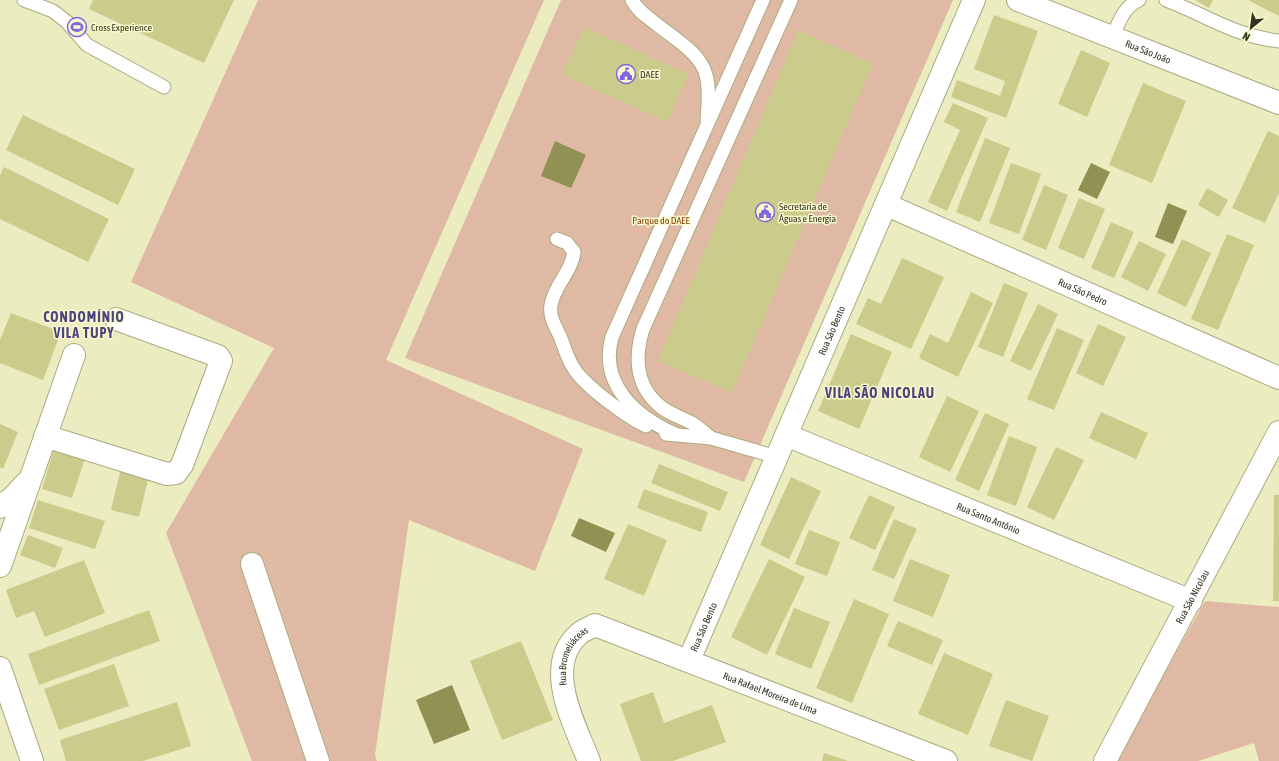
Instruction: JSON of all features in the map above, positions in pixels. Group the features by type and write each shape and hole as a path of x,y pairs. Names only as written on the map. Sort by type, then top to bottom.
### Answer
{"street":[{"name":"Rua São Bento","path":"689,660 887,205 974,0"},
{"name":"Rua São João","path":"1018,0 1279,103"},
{"name":"Rua São Pedro","path":"887,205 1279,378"},
{"path":"46,436 167,474 176,473 182,465 221,361 218,356 116,319"},
{"path":"0,566 74,355"},
{"name":"Rua São Nicolau","path":"1105,761 1191,601 1279,432"},
{"name":"Rua Santo Antônio","path":"786,435 1191,601"},
{"path":"0,507 12,498 31,478"},
{"path":"252,564 318,761"},
{"name":"Rua Rafael Moreira de Lima","path":"595,625 689,660 904,752 946,761"},
{"name":"Rua Bromeliáceas","path":"588,761 563,691 562,672 564,656 571,644 580,634 595,625"},
{"path":"0,668 32,761"}],"lane":[{"path":"24,0 53,11 67,22 83,42 90,47 164,87"},
{"path":"632,0 635,6 643,14 692,53 701,64 706,74 707,126"},
{"path":"674,434 646,419 622,393 613,379 609,368 609,348 616,329 763,0"},
{"path":"711,438 692,424 662,408 647,392 637,368 639,341 649,315 791,0"},
{"path":"1112,38 1124,11 1139,0"},
{"path":"1166,0 1240,34 1261,39 1279,41"},
{"path":"557,239 571,247 574,252 574,257 555,294 551,307 551,314 573,367 584,381 631,418 659,432 711,438 777,457"},
{"path":"674,434 692,424"}],"green space":[{"path":"258,0 544,0 386,360 583,449 535,571 409,520 375,755 377,761 252,761 166,533 274,348 131,282"},
{"name":"Parque do DAEE","path":"561,0 953,0 744,482 405,358"},
{"path":"1205,601 1279,607 1279,761 1259,761 1254,743 1198,761 1115,761"}],"shaded area":[{"path":"555,141 586,155 571,188 541,176"},
{"path":"1091,163 1110,172 1097,199 1078,190"},
{"path":"1168,203 1187,211 1173,244 1155,237"},
{"path":"579,518 615,533 606,552 571,536"},
{"path":"452,685 470,730 434,744 416,700"}],"building":[{"path":"93,0 234,0 204,63 89,9"},
{"path":"1195,0 1213,0 1209,8"},
{"path":"1248,0 1279,0 1279,16"},
{"path":"994,15 1038,31 1006,118 951,97 957,80 1000,96 1005,81 974,69"},
{"name":"DAEE","path":"584,27 689,74 667,122 562,75"},
{"name":"Secretaria de Águas e Energia","path":"798,31 873,63 732,393 658,361"},
{"path":"1081,50 1110,63 1087,117 1058,104"},
{"path":"1143,83 1186,101 1152,183 1109,165"},
{"path":"953,103 988,118 947,211 928,202 960,130 944,122"},
{"path":"23,115 135,169 118,205 6,150"},
{"path":"1268,131 1279,136 1279,193 1265,223 1232,208"},
{"path":"985,138 1010,148 980,222 956,212"},
{"path":"1011,163 1041,174 1019,234 989,223"},
{"path":"4,167 109,219 88,262 0,219 0,175"},
{"path":"1044,185 1068,195 1046,250 1022,240"},
{"path":"1207,188 1228,200 1219,217 1198,205"},
{"path":"1079,198 1105,209 1084,259 1058,248"},
{"path":"1111,222 1134,232 1114,278 1091,268"},
{"path":"1227,234 1254,245 1218,330 1191,319"},
{"path":"1182,239 1211,253 1186,307 1157,293"},
{"path":"1139,241 1166,254 1148,291 1121,277"},
{"path":"902,258 944,277 911,349 856,324 868,298 881,304"},
{"path":"1004,283 1028,293 1003,357 978,347"},
{"path":"971,292 993,303 958,377 919,358 930,334 948,343"},
{"path":"1038,304 1058,314 1031,371 1010,361"},
{"path":"11,313 61,332 43,380 0,363 0,340"},
{"path":"1098,324 1126,337 1103,386 1076,373"},
{"path":"1057,328 1084,340 1054,410 1027,399"},
{"path":"851,334 892,352 859,429 818,411"},
{"path":"947,396 979,411 950,472 919,457"},
{"path":"1101,412 1148,433 1136,459 1089,438"},
{"path":"985,413 1009,424 979,491 955,480"},
{"path":"0,424 18,432 3,469 0,467"},
{"path":"1009,436 1037,447 1016,506 987,495"},
{"path":"1056,447 1084,460 1054,520 1027,507"},
{"path":"54,448 85,458 72,498 42,489"},
{"path":"659,464 728,492 720,511 651,483"},
{"path":"121,468 149,475 139,517 111,510"},
{"path":"791,477 821,491 789,559 760,545"},
{"path":"644,489 708,512 701,532 637,508"},
{"path":"869,495 895,507 875,550 849,538"},
{"path":"1274,495 1279,495 1279,601 1273,601"},
{"path":"38,500 105,521 95,549 29,528"},
{"path":"894,519 917,529 894,579 872,570"},
{"path":"628,524 667,540 644,596 604,579"},
{"path":"809,530 840,542 827,576 795,564"},
{"path":"28,535 63,548 55,568 20,555"},
{"path":"769,559 805,577 767,655 731,637"},
{"path":"910,559 950,575 933,617 893,601"},
{"path":"84,560 105,613 45,637 34,611 16,618 6,590"},
{"path":"854,599 889,614 852,703 816,688"},
{"path":"794,608 830,622 811,669 775,654"},
{"path":"149,610 160,641 39,685 28,654"},
{"path":"898,621 943,640 932,665 887,646"},
{"path":"521,641 553,720 502,740 470,661"},
{"path":"944,653 993,674 968,735 918,714"},
{"path":"114,664 129,706 59,730 44,689"},
{"path":"653,692 664,723 712,705 726,742 673,761 641,761 620,704"},
{"path":"1006,700 1049,716 1032,761 989,746"},
{"path":"177,702 191,746 143,761 66,761 60,740"},
{"path":"824,753 848,761 822,761"}],"place":[{"name":"Cross Experience","path":"77,27"},
{"name":"DAEE","path":"626,74"},
{"name":"Secretaria de Águas e Energia","path":"765,212"}],"district":[{"name":"CONDOMÍNIO VILA TUPY","path":"84,326"},
{"name":"VILA SÃO NICOLAU","path":"880,393"}]}
